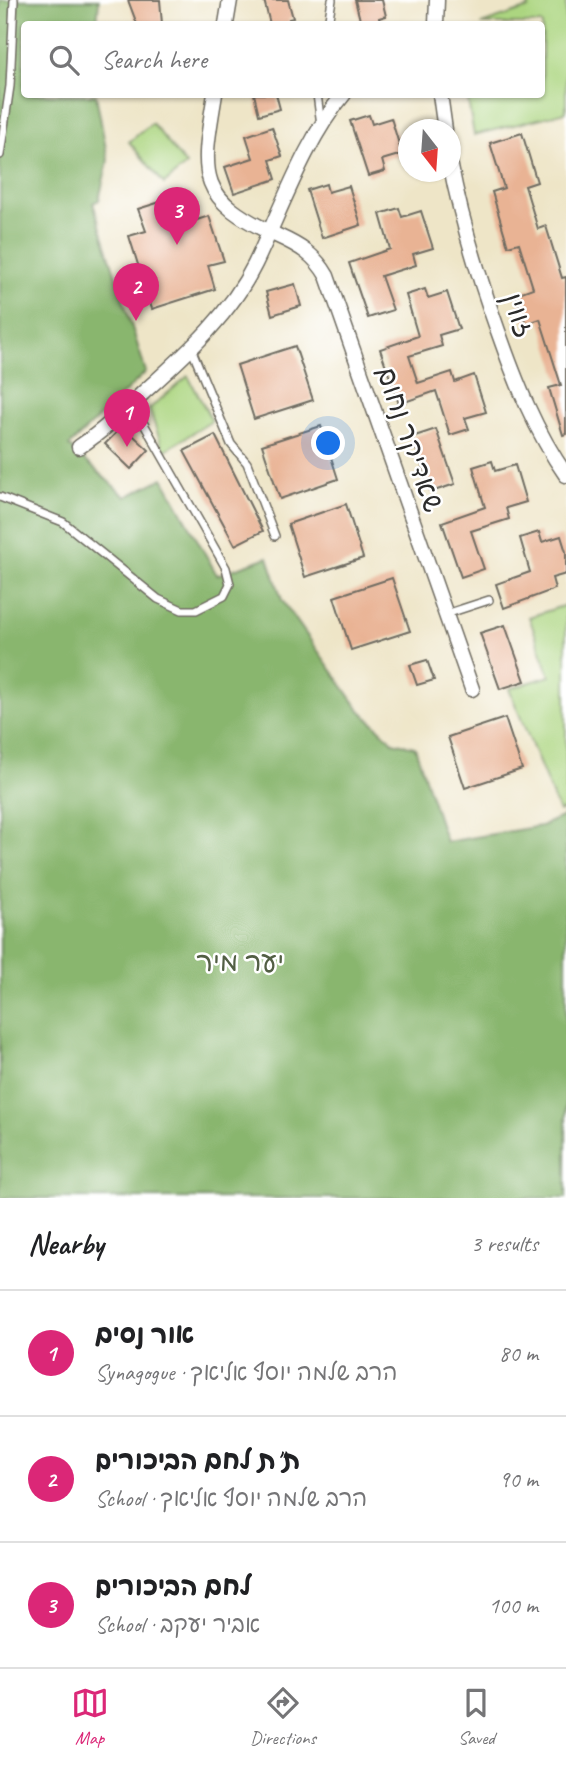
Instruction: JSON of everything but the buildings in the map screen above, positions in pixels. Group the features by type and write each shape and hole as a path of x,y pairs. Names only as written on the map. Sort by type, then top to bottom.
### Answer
{"street":[{"path":"226,21 230,0"},
{"path":"436,21 437,0"},
{"name":"שאדיקר נחום","path":"214,98 206,146 210,182 215,194 244,220 312,255 327,276 472,689"},
{"path":"79,447 94,438 220,318 245,283 321,127 341,98"},
{"path":"441,98 443,119"},
{"name":"זווין","path":"455,182 471,253 507,356 537,428 566,475"}],"lane":[{"path":"0,155 10,86 15,0"},
{"path":"328,21 332,0"},
{"path":"317,98 321,127"},
{"path":"191,348 231,444 247,463 275,536"},
{"path":"0,497 64,522 158,599 182,610 196,610 224,596 230,584 226,568 132,403"},
{"path":"445,614 489,600"}],"green space":[{"name":"יער מיר","path":"0,0 99,0 97,21 21,21 21,98 97,98 108,160 99,200 93,203 146,372 69,446 126,497 163,478 217,575 268,557 282,600 359,709 393,742 415,747 446,842 541,826 566,815 566,1198 0,1198"},
{"path":"527,0 566,0 566,112 474,135 468,98 545,98 545,21 490,21 529,8"},
{"path":"152,123 186,165 164,184 129,142"},
{"path":"188,376 212,421 164,451 149,409"},
{"path":"566,605 566,809 559,812 509,689 550,676 529,617"}],"place":[{"name":"לחם הביכורים","path":"177,245"},
{"name":"ת\"ת לחם הביכורים","path":"136,321"},
{"name":"אור נסים","path":"127,447"}]}
